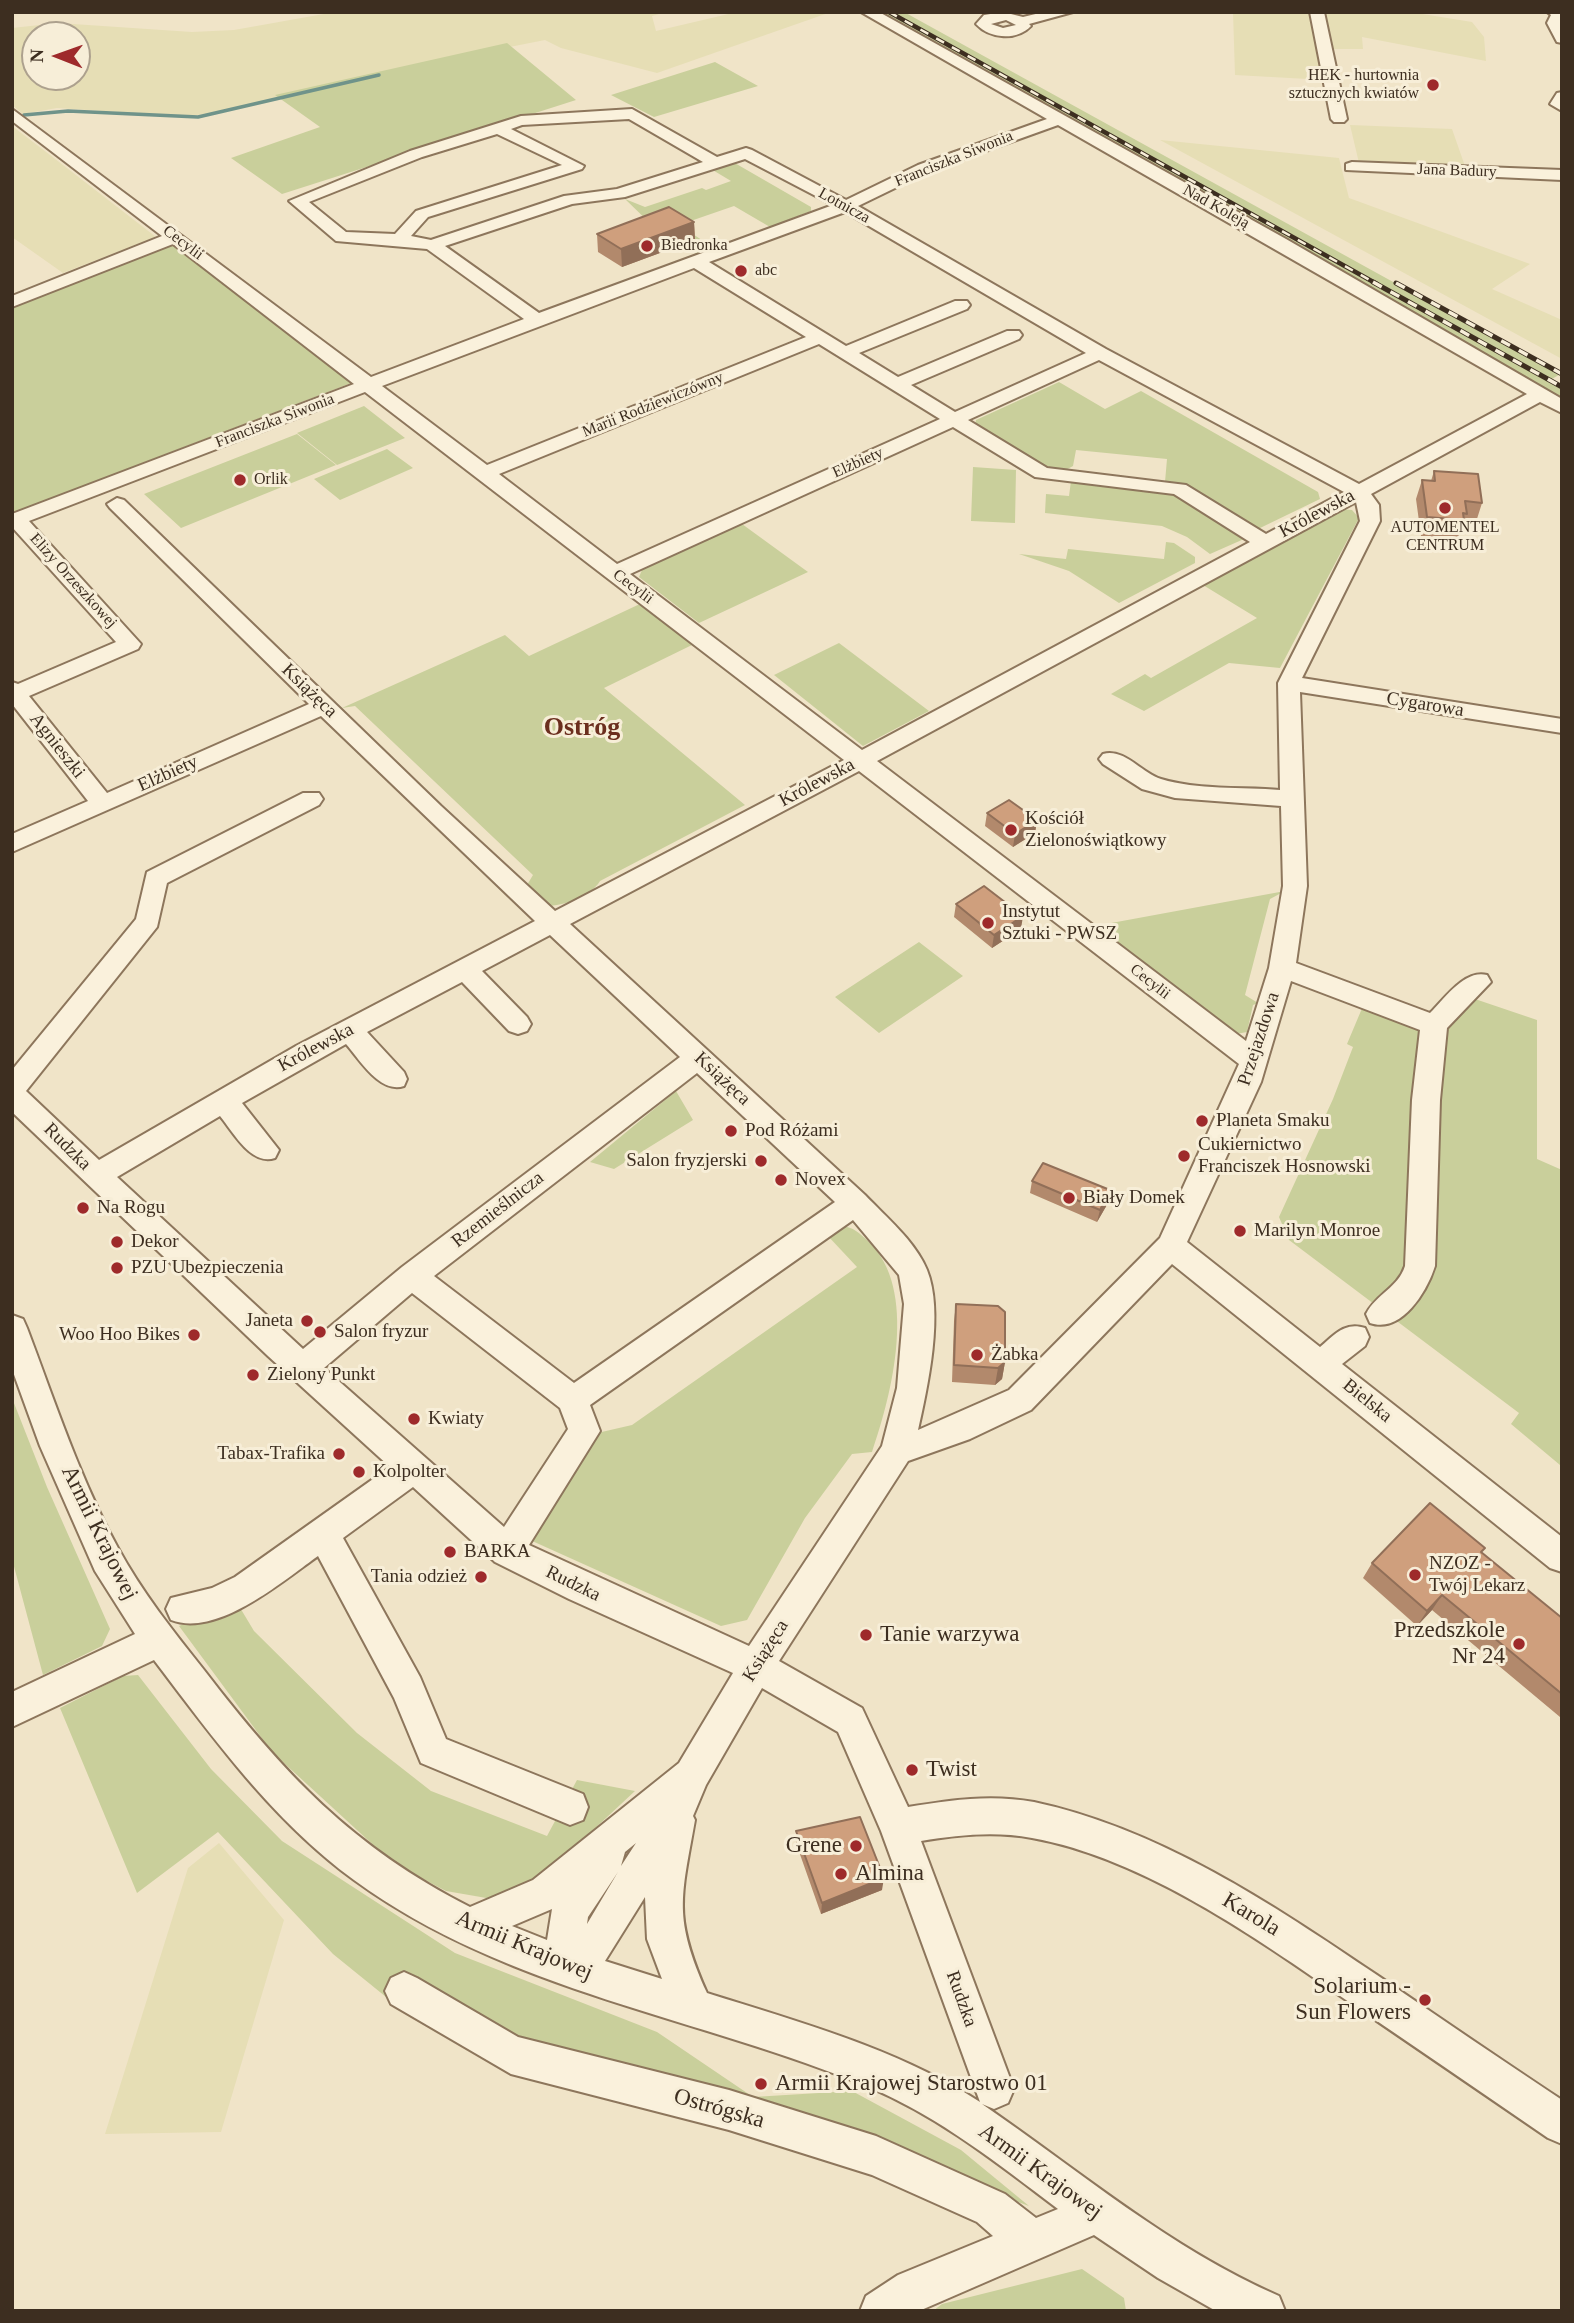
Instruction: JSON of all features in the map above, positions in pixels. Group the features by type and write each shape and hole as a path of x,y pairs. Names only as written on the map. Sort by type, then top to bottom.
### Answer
{"street":[{"name":"Nad Koleją","path":"868,12 1280,243 1562,407"},
{"path":"1022,21 1066,12"},
{"path":"1317,12 1339,119"},
{"path":"1559,13 1554,23 1562,39"},
{"name":"Cecylii","path":"12,113 1254,1061"},
{"path":"537,320 432,245 399,239 342,237 297,201 416,154 521,121 632,114 716,163"},
{"name":"Franciszka Siwonia","path":"14,520 537,320 846,206 924,168 1058,120"},
{"path":"399,239 422,214 576,166 497,128"},
{"name":"Lotnicza","path":"432,245 570,200 619,194 746,153 846,206 1100,353 1359,492"},
{"name":"Jana Badury","path":"1352,167 1562,175"},
{"path":"12,302 175,237"},
{"path":"696,262 1042,473 1179,489 1264,542"},
{"path":"846,352 961,305"},
{"path":"898,384 1013,335"},
{"name":"Marii Rodziewiczówny","path":"485,473 821,337"},
{"name":"Elżbiety","path":"615,573 1100,353"},
{"name":"Królewska","path":"96,1176 223,1100 349,1030 862,760 1541,394"},
{"name":"Przejazdowa","path":"897,1451 959,1429 1020,1399 1171,1246 1254,1061 1282,968 1295,887 1289,683 1370,521 1369,505 1359,492"},
{"name":"Książęca","path":"117,503 324,706 384,760 433,812 554,921 855,1203 899,1251 913,1272 919,1304 912,1388 897,1451 756,1666 598,1940 589,1950 562,1965"},
{"name":"Elizy Orzeszkowej","path":"14,520 130,644 14,691"},
{"name":"Cygarowa","path":"1289,683 1562,726"},
{"name":"Agnieszki","path":"14,691 102,803"},
{"name":"Elżbiety","path":"12,844 324,706"},
{"path":"1111,759 1150,784 1175,790 1294,799"},
{"path":"12,1089 148,921 156,878 311,799"},
{"path":"464,968 518,1024"},
{"path":"1282,968 1434,1025"},
{"path":"1381,1314 1413,1287 1420,1266 1426,1100 1434,1025 1478,982"},
{"path":"349,1030 394,1079"},
{"name":"Rzemieślnicza","path":"302,1368 412,1276 699,1057"},
{"name":"Rudzka","path":"12,1095 302,1368 507,1551 649,1620 756,1666 850,1720 898,1827 994,2089"},
{"path":"223,1100 265,1150"},
{"path":"573,1400 855,1203"},
{"name":"Bielska","path":"1171,1246 1322,1363 1562,1557"},
{"path":"412,1276 573,1400 583,1431 507,1551"},
{"name":"Armii Krajowej","path":"12,1328 68,1476 106,1558 159,1640 268,1778 315,1825 387,1881 469,1926 562,1965 695,2010 814,2045 931,2096 1005,2145 1163,2259 1243,2306"},
{"path":"1322,1363 1354,1337"},
{"path":"183,1609 231,1597 414,1468"},
{"path":"324,1534 408,1689 433,1751 570,1807"},
{"path":"12,1710 159,1640"},
{"name":"Książęca","path":"469,1926 545,1893 628,1826 686,1788"},
{"name":"Książęca","path":"686,1788 663,1901 663,1924 666,1940 695,2010"},
{"name":"Karola","path":"898,1827 969,1815 1032,1820 1086,1835 1174,1871 1272,1927 1562,2124"},
{"name":"Książęca","path":"562,1965 570,1910 628,1826"},
{"name":"Ostrógska","path":"404,1991 511,2054 729,2110 876,2156 991,2208 1029,2238"},
{"path":"881,2311 913,2290 1029,2238 1097,2213"}],"shaded area":[{"path":"335,12 666,12 652,16 656,31 737,12 831,12 657,73 561,48 545,40 393,70 213,114 180,116 57,108 23,114 12,105 12,28 21,27 21,91 91,91 91,25 192,32 234,30"},
{"path":"1233,12 1313,12 1326,80 1235,75"},
{"path":"1322,12 1410,12 1472,22 1484,37 1486,61 1362,37 1363,49 1332,49"},
{"path":"1350,125 1452,129 1466,169 1359,163"},
{"path":"12,126 156,237 63,273 12,237"},
{"path":"1160,140 1339,158 1349,198 1530,264 1492,289 1562,320 1562,359"},
{"path":"219,1843 284,1920 221,2132 105,2134 188,1868"}],"green space":[{"path":"873,12 904,12 1562,373 1552,379 1562,385 1562,401"},
{"path":"507,43 576,100 282,194 231,158 320,127 275,95"},
{"path":"715,62 758,86 654,117 611,95"},
{"path":"733,162 811,207 811,211 770,227 734,206 679,225 711,246 720,245 696,254 682,246 695,240 670,225 657,230 625,199 645,207 702,188 706,190 731,181 711,169"},
{"path":"172,243 354,382 12,513 12,307"},
{"path":"1059,382 1105,409 1141,391 1318,492 1320,499 1258,529 1177,483 1165,482 1167,459 1076,450 1073,466 1062,472 1049,470 975,425 976,420"},
{"path":"364,406 405,438 337,465 297,433"},
{"name":"Orlik","path":"297,434 336,465 181,528 144,494"},
{"path":"387,449 413,468 340,500 314,479"},
{"path":"973,467 1016,470 1015,523 971,521"},
{"path":"1071,481 1171,492 1243,535 1244,539 1210,554 1187,537 1162,526 1045,513 1046,494 1069,496"},
{"path":"1340,509 1352,510 1359,518 1280,668 1229,663 1144,711 1111,694 1145,674 1151,678 1257,618 1203,585"},
{"path":"742,524 808,572 699,623 639,577 642,570"},
{"path":"1166,542 1174,543 1195,557 1195,563 1119,603 1069,571 1019,554 1066,559 1068,549 1164,559"},
{"path":"642,603 694,644 604,688 745,805 600,881 585,895 571,901 550,906 527,885 533,875 355,706 342,708 505,635 529,656"},
{"path":"839,643 929,711 863,746 774,675"},
{"path":"1285,891 1270,899 1245,995 1258,1003 1253,1005 1247,1032 1236,1034 1095,926"},
{"path":"919,942 963,976 879,1033 835,997"},
{"path":"1472,998 1537,1020 1537,1159 1562,1170 1560,1465 1511,1424 1519,1413 1289,1240 1279,1217 1333,1099 1353,1047 1347,1044 1363,1006 1415,1026 1435,1045 1439,1034"},
{"path":"676,1091 693,1120 614,1169 590,1162"},
{"path":"841,1226 853,1229 868,1241 884,1261 893,1286 897,1343 887,1401 872,1452 852,1454 805,1518 747,1620 721,1626 530,1540 593,1434 632,1425 857,1267 827,1235"},
{"path":"12,1398 47,1487 110,1629 102,1646 43,1675 12,1559"},
{"path":"236,1601 254,1631 357,1733 431,1791 547,1836 577,1780 635,1791 533,1886 498,1900 446,1891 394,1864 272,1752 179,1626"},
{"path":"138,1675 211,1769 282,1841 455,1953 657,2032 753,2097 852,2091 961,2150 1029,2206 951,2177 391,2001 333,1954 218,1832 137,1893 60,1708 123,1676"},
{"path":"1082,2269 1124,2298 1126,2311 933,2311 942,2304"}],"building":[{"path":"669,207 694,222 621,249 597,234"},
{"path":"1434,471 1478,474 1482,503 1465,501 1467,514 1463,513 1464,520 1427,517 1422,480 1435,481"},
{"path":"1009,800 1037,820 1015,834 987,813"},
{"path":"984,886 1023,916 994,935 956,904"},
{"path":"1043,1163 1110,1190 1100,1210 1032,1181"},
{"name":"Żabka","path":"956,1304 998,1306 1005,1312 1005,1362 998,1368 954,1365"},
{"path":"1430,1503 1485,1548 1481,1552 1562,1618 1562,1694 1442,1595 1427,1611 1372,1563"},
{"name":"Almina","path":"860,1817 884,1878 822,1903 796,1831"}],"waterway":[{"path":"24,115 68,111 198,117 379,75"}],"railway":[{"path":"889,12 1377,284"},
{"path":"1373,282 1562,387"},
{"path":"1396,283 1562,374"}],"place":[{"name":"HEK - hurtownia sztucznych kwiatów","path":"1433,85"},
{"name":"Biedronka","path":"647,246"},
{"name":"abc","path":"741,271"},
{"name":"Orlik","path":"240,480"},
{"name":"AUTOMENTEL CENTRUM","path":"1445,508"},
{"name":"Kościół Zielonoświątkowy","path":"1011,830"},
{"name":"Instytut Sztuki - PWSZ","path":"988,923"},
{"name":"Planeta Smaku","path":"1202,1121"},
{"name":"Pod Różami","path":"731,1131"},
{"name":"Cukiernictwo Franciszek Hosnowski","path":"1184,1156"},
{"name":"Salon fryzjerski","path":"761,1161"},
{"name":"Novex","path":"781,1180"},
{"name":"Biały Domek","path":"1069,1198"},
{"name":"Na Rogu","path":"83,1208"},
{"name":"Marilyn Monroe","path":"1240,1231"},
{"name":"Dekor","path":"117,1242"},
{"name":"PZU Ubezpieczenia","path":"117,1268"},
{"name":"Janeta","path":"307,1321"},
{"name":"Salon fryzur","path":"320,1332"},
{"name":"Woo Hoo Bikes","path":"194,1335"},
{"name":"Żabka","path":"977,1355"},
{"name":"Zielony Punkt","path":"253,1375"},
{"name":"Kwiaty","path":"414,1419"},
{"name":"Tabax-Trafika","path":"339,1454"},
{"name":"Kolpolter","path":"359,1472"},
{"name":"BARKA","path":"450,1552"},
{"name":"NZOZ - Twój Lekarz","path":"1415,1575"},
{"name":"Tania odzież","path":"481,1577"},
{"name":"Tanie warzywa","path":"866,1635"},
{"name":"Przedszkole Nr 24","path":"1519,1644"},
{"name":"Twist","path":"912,1770"},
{"name":"Grene","path":"856,1846"},
{"name":"Almina","path":"841,1874"},
{"name":"Solarium - Sun Flowers","path":"1425,2000"},
{"name":"Armii Krajowej Starostwo 01","path":"761,2084"}],"district":[{"name":"Ostróg","path":"582,728"}]}
